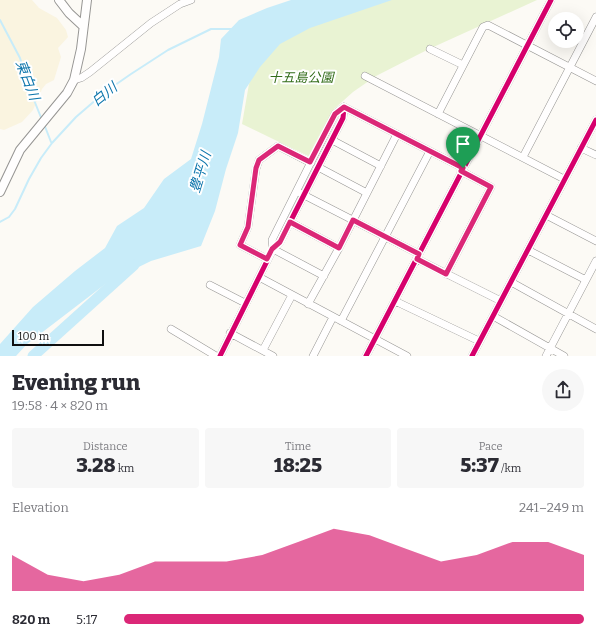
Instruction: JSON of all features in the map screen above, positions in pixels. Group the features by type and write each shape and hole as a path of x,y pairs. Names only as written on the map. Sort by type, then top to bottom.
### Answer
{"street":[{"path":"59,0 69,13 84,26"},
{"path":"0,192 20,150 67,93 74,80 81,49 87,0"},
{"path":"74,80 81,78 90,72 151,23 180,4 191,0"},
{"path":"366,356 551,0"},
{"path":"523,157 596,17"},
{"path":"438,114 483,27 488,25 596,81"},
{"path":"430,49 463,65"},
{"path":"366,76 564,179"},
{"path":"344,107 430,151 491,187 446,274"},
{"path":"220,356 272,249 280,242 343,118 344,107"},
{"path":"272,249 272,240 310,162 335,114 344,107"},
{"path":"472,356 596,120"},
{"path":"308,304 339,248 397,134"},
{"path":"332,140 381,166"},
{"path":"267,259 240,245 248,227 256,168 259,160 278,146 310,162"},
{"path":"581,148 596,155"},
{"path":"341,321 430,151"},
{"path":"318,167 367,193"},
{"path":"297,191 386,237 446,274 501,301"},
{"path":"546,215 596,241"},
{"path":"290,222 339,248"},
{"path":"272,249 324,276"},
{"path":"528,250 586,280"},
{"path":"546,356 596,261"},
{"path":"259,277 407,356"},
{"path":"510,282 596,329"},
{"path":"210,285 245,303"},
{"path":"264,350 292,295"},
{"path":"395,301 479,341"},
{"path":"493,316 564,356"},
{"path":"313,356 334,317"},
{"path":"171,329 216,356"},
{"path":"230,334 264,350 273,356"},
{"path":"198,356 203,348"}],"shaded area":[{"path":"0,0 32,0 39,8 57,18 66,30 68,37 58,48 61,57 54,80 46,84 42,89 33,110 22,122 4,130 0,129"}],"green space":[{"name":"十五島公園","path":"377,0 537,0 429,49 376,76 353,92 334,109 310,157 242,124 249,84 259,56 277,37"}],"water":[{"path":"291,0 392,0 310,28 280,44 260,67 245,90 238,133 226,169 215,211 201,246 151,261 108,282 27,344 16,356 0,356 0,344 33,307 75,271 105,248 117,226 144,208 164,179 191,159 202,124 219,57 221,39 239,20"}],"waterway":[{"name":"東白川","path":"0,20 20,58 28,85 42,120"},
{"name":"白川","path":"0,222 9,217 15,209 29,179 52,143 76,117 105,92 168,50 211,29 232,29"},
{"name":"東白川","path":"44,124 51,142"},
{"name":"豊平川","path":"33,356 134,265"}],"cycle path":[{"path":"366,356 551,0"},
{"path":"220,356 273,249 280,242 343,118 344,107"},
{"path":"472,356 596,120"}],"route":[{"path":"344,107 463,168 461,171 491,187 446,274 417,259 419,254 353,220 339,248 290,222 280,242 272,249 267,259 240,245 248,227 256,168 259,160 278,146 310,162 335,114 344,107"}]}
